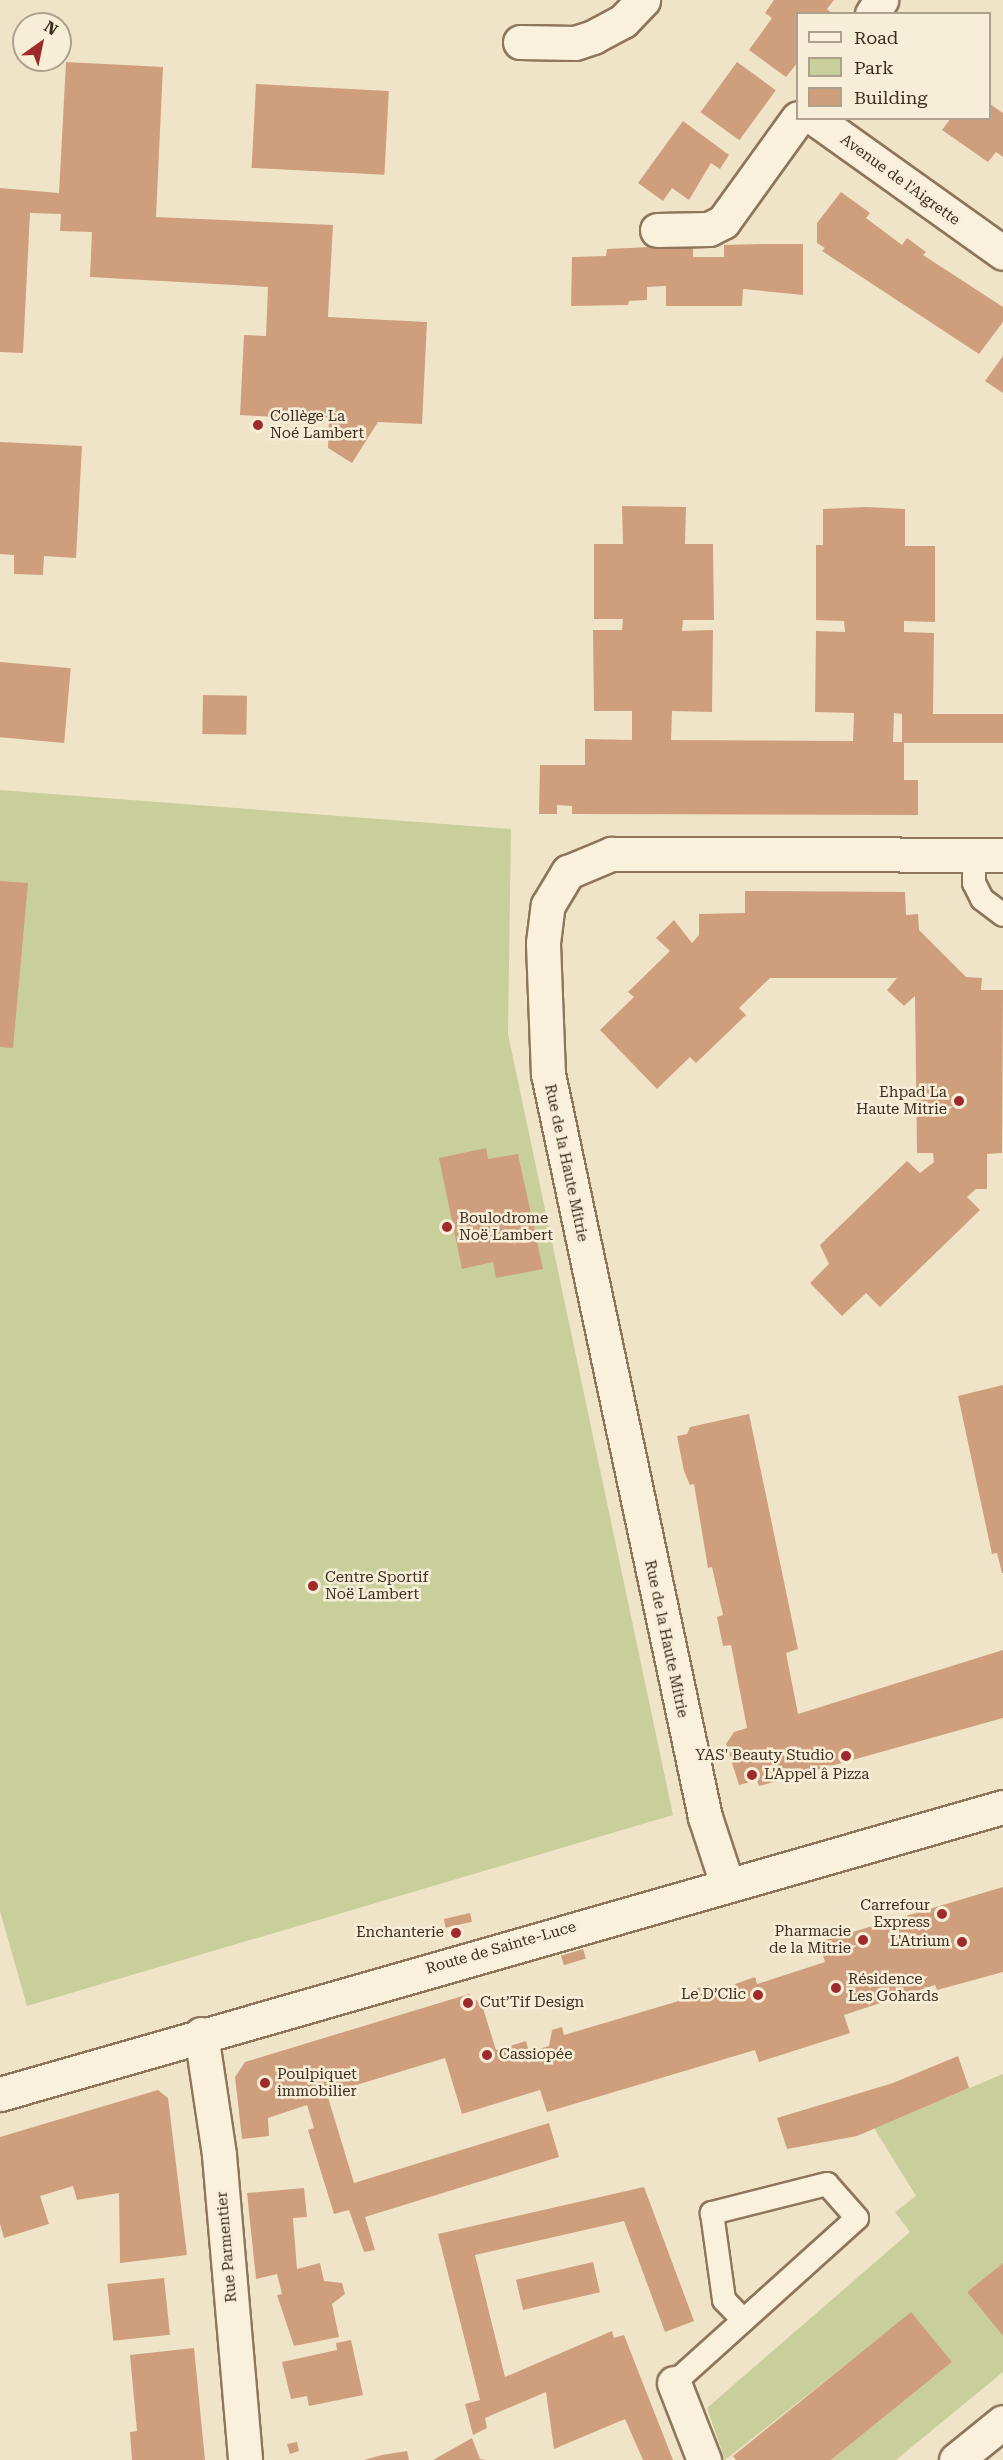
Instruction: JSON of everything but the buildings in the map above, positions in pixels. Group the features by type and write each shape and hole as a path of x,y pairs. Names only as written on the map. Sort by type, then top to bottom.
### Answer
{"street":[{"path":"520,42 584,40 623,21 643,0"},
{"path":"657,230 709,229 723,222 797,120"},
{"name":"Avenue de l'Aigrette","path":"817,120 995,248"},
{"name":"Rue de la Haute Mitrie","path":"727,1884 705,1817 548,1074 543,943 548,905 568,872 611,854 989,855"},
{"name":"Route de Sainte-Luce","path":"0,2094 201,2034 1003,1807"},
{"name":"Rue Parmentier","path":"201,2034 219,2155 245,2460"},
{"path":"674,2383 704,2460"},
{"path":"956,2460 1003,2422"}],"lane":[{"path":"989,855 974,883 982,899 1003,915"},
{"path":"674,2383 856,2218 827,2184 712,2212 724,2300 743,2320"}],"green space":[{"name":"Centre Sportif Noë Lambert","path":"0,790 511,829 508,1034 673,1815 27,2006 0,1911"},
{"path":"1003,2074 1003,2263 967,2292 1003,2336 1003,2372 896,2460 831,2460 952,2362 911,2313 725,2460 707,2408 910,2232 895,2212 916,2196 874,2128"}],"place":[{"name":"Collège La Noé Lambert","path":"258,425"},
{"name":"Ehpad La Haute Mitrie","path":"959,1101"},
{"name":"Boulodrome Noë Lambert","path":"447,1227"},
{"name":"Centre Sportif Noë Lambert","path":"313,1586"},
{"name":"YAS' Beauty Studio","path":"846,1756"},
{"name":"L'Appel â Pizza","path":"752,1775"},
{"name":"Carrefour Express","path":"942,1914"},
{"name":"Enchanterie","path":"456,1933"},
{"name":"Pharmacie de la Mitrie","path":"863,1940"},
{"name":"L'Atrium","path":"962,1942"},
{"name":"Résidence Les Gohards","path":"836,1988"},
{"name":"Le D’Clic","path":"758,1995"},
{"name":"Cut’Tif Design","path":"468,2003"},
{"name":"Cassiopée","path":"487,2055"},
{"name":"Poulpiquet immobilier","path":"265,2083"}]}
